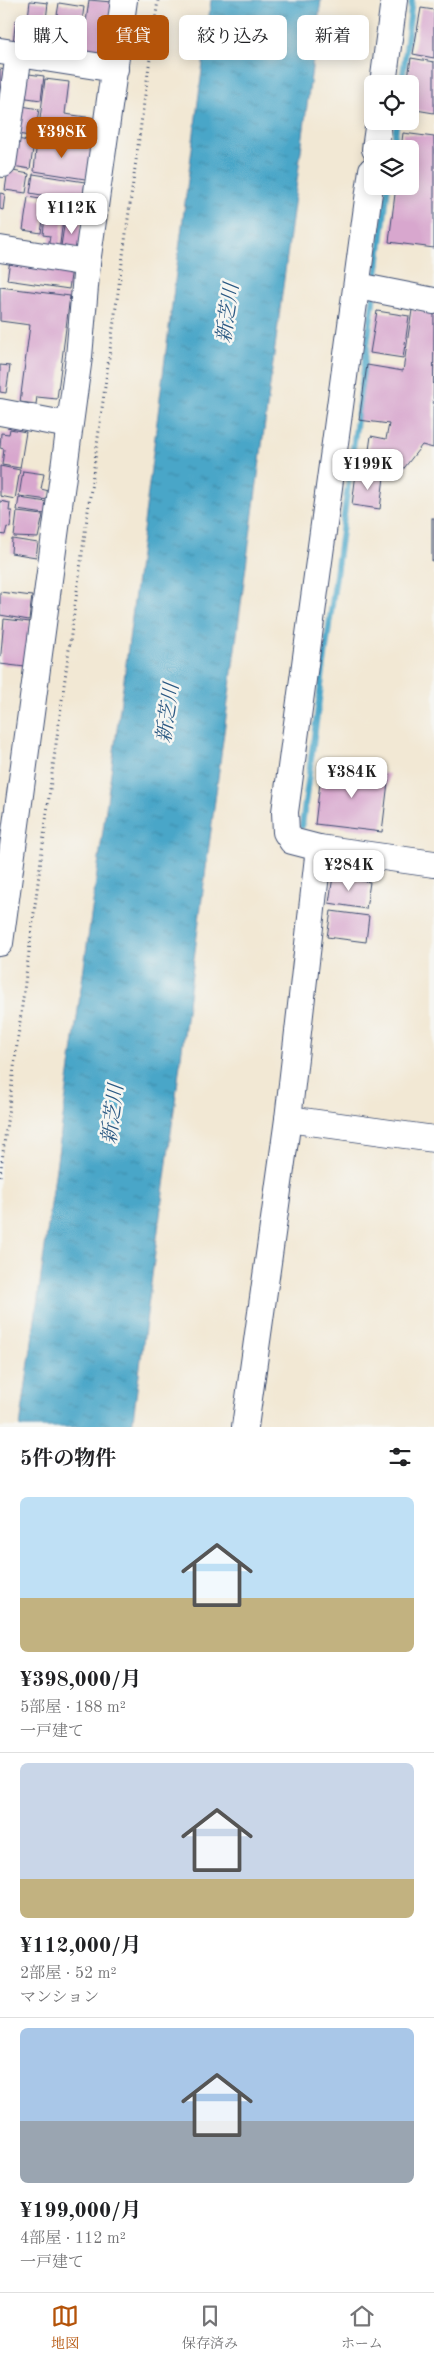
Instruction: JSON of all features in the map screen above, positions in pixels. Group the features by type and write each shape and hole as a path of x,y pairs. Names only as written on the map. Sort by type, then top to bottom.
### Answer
{"street":[{"path":"0,943 79,357 87,263 124,0"},
{"path":"385,75 394,0"},
{"path":"3,164 9,52 114,69"},
{"path":"369,195 285,812 286,832 292,841 319,848 434,864"},
{"path":"0,250 87,263"},
{"path":"358,286 434,301"},
{"path":"0,412 69,425"},
{"path":"245,1427 288,1119 319,848"},
{"path":"288,1119 434,1139"}],"path":[{"path":"0,1176 53,766 158,0"}],"water":[{"name":"新芝川","path":"211,0 321,0 319,15 297,15 297,60 313,60 132,1427 20,1427 124,679 203,60 287,60 287,15 209,15"}],"building":[{"path":"89,0 112,2 110,15 97,15 96,54 87,53"},
{"path":"30,1 48,3 47,15 28,15"},
{"path":"59,3 84,7 83,15 57,15"},
{"path":"421,8 434,10 434,58 413,54"},
{"path":"411,58 434,62 434,113 419,110 419,75 408,75"},
{"path":"0,69 6,70 5,94 0,93"},
{"path":"29,74 44,76 41,100 20,97"},
{"path":"45,79 69,82 65,114 93,118 90,143 38,135"},
{"path":"22,106 39,109 35,137 18,134"},
{"path":"403,133 434,137 434,248 389,242 395,195 419,195 419,140 402,140"},
{"path":"17,139 34,142 30,169 13,166"},
{"path":"37,139 92,147 87,177 85,179 34,171"},
{"path":"8,170 29,174 26,193 5,190"},
{"path":"33,174 85,182 82,202 30,193"},
{"path":"0,193 5,194 3,210 0,209"},
{"path":"28,197 46,200 41,233 23,230"},
{"path":"53,201 86,205 84,216 72,214 71,219 51,216"},
{"path":"45,217 63,219 59,252 48,248 50,236 43,235"},
{"path":"65,220 81,222 80,250 61,246"},
{"path":"10,260 72,268 69,289 7,280"},
{"path":"0,287 70,296 57,399 37,397 36,404 20,402 30,325 0,321"},
{"path":"412,310 434,313 433,448 422,445 398,476 366,471 371,436 386,439 389,424 359,420 367,365 403,371"},
{"path":"377,311 409,316 403,358 370,353"},
{"path":"0,365 10,366 6,393 0,392"},
{"path":"10,429 26,432 20,468 2,465 4,449 0,448 1,433 9,434"},
{"path":"0,466 20,470 15,499 0,496"},
{"path":"23,471 44,474 41,489 49,491 48,500 19,496"},
{"path":"356,473 384,477 380,509 352,505"},
{"path":"19,498 47,502 45,514 17,510"},
{"path":"0,501 10,503 9,511 12,511 10,528 7,527 5,535 0,534"},
{"path":"17,512 43,515 38,538 14,537"},
{"path":"432,518 434,518 434,561 432,561"},
{"path":"12,539 38,543 36,557 11,553"},
{"path":"0,592 32,596 29,620 0,615"},
{"path":"4,619 30,622 25,667 0,664"},
{"path":"322,766 389,774 382,832 315,824"},
{"path":"333,876 370,882 366,909 329,903"},
{"path":"331,911 369,916 366,942 327,937"}],"waterway":[{"path":"403,75 412,0"},
{"path":"394,140 396,130"},
{"path":"376,284 387,195"},
{"path":"302,826 374,294"}]}
